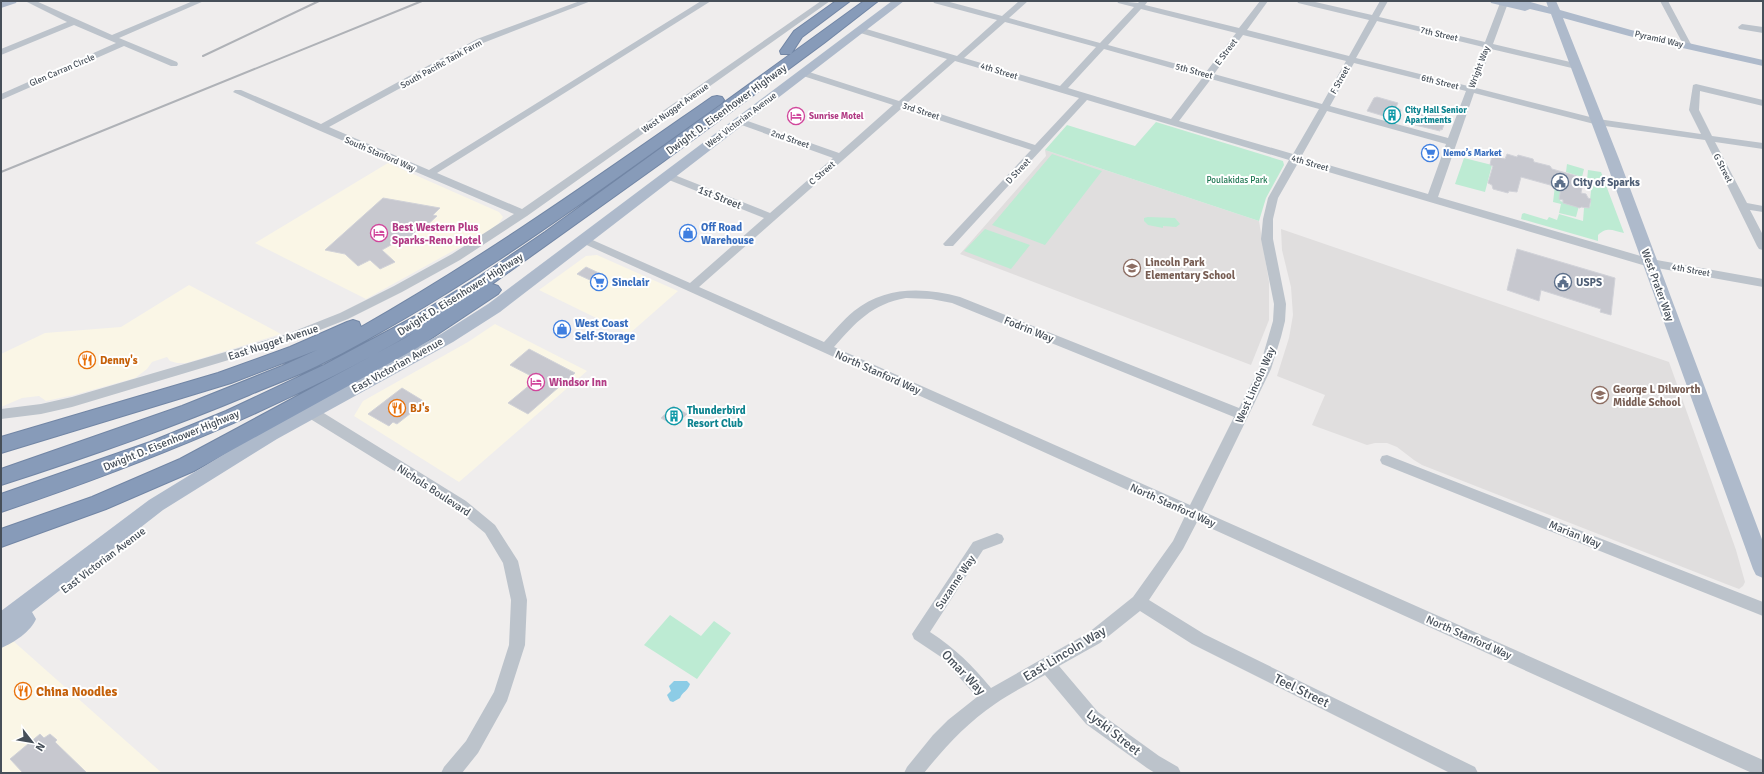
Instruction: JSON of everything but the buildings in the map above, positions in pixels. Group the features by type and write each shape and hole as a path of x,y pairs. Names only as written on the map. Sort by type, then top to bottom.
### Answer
{"highway":[{"path":"786,51 798,34 844,1"},
{"name":"Dwight D. Eisenhower Highway","path":"1,477 200,408 310,361 392,318 465,275 786,51 853,1"},
{"name":"Dwight D. Eisenhower Highway","path":"1,503 170,442 266,402 358,355 414,324 483,282 686,138 872,1"},
{"path":"822,38 848,25 883,1"},
{"path":"1,538 99,503 187,465 411,343 464,310 504,282 662,161 686,138"},
{"path":"1,445 183,391 296,352 465,275"}],"main road":[{"path":"1,5 12,1"},
{"name":"West Victorian Avenue","path":"584,240 899,1"},
{"name":"Pyramid Way","path":"1515,1 1543,8 1553,7 1622,31 1763,63"},
{"name":"Pyramid Way","path":"1500,2 1540,12 1553,7"},
{"name":"West Prater Way","path":"1553,7 1759,545 1763,569"},
{"name":"East Victorian Avenue","path":"1,623 156,505 202,478 242,451 476,320 584,240"},
{"name":"East Victorian Avenue","path":"1,638 183,498 202,478"}],"street":[{"path":"29,1 124,44 174,64"},
{"path":"111,38 200,1"},
{"name":"South Pacific Tank Farm","path":"321,128 480,41 587,1"},
{"path":"429,174 707,1"},
{"name":"West Nugget Avenue","path":"523,214 826,1"},
{"name":"5th Street","path":"937,1 1451,142"},
{"name":"C Street","path":"691,288 900,104 1024,1"},
{"name":"6th Street","path":"1121,1 1142,3 1241,32 1598,122 1763,146"},
{"name":"E Street","path":"1173,123 1264,1"},
{"name":"7th Street","path":"1301,1 1576,66"},
{"name":"F Street","path":"1295,159 1384,1"},
{"path":"1664,1 1688,46"},
{"name":"Wright Way","path":"1432,199 1451,142 1488,45 1500,2"},
{"path":"1061,90 1142,3"},
{"path":"1,52 74,22"},
{"path":"1742,27 1763,30"},
{"name":"4th Street","path":"860,30 1650,263 1763,283"},
{"name":"Glen Carran Circle","path":"1,97 124,44"},
{"name":"3rd Street","path":"803,73 1038,149"},
{"name":"G Street","path":"1763,103 1696,87 1694,110 1763,246"},
{"name":"South Stanford Way","path":"238,92 523,214"},
{"name":"D Street","path":"949,244 1085,97"},
{"name":"2nd Street","path":"739,121 841,157"},
{"name":"West Lincoln Way","path":"1194,514 1265,369 1278,329 1280,304 1267,239 1268,219 1273,198 1295,159"},
{"name":"1st Street","path":"668,176 772,218"},
{"path":"1742,206 1763,209"},
{"name":"East Nugget Avenue","path":"1,414 41,409 91,397 253,350 309,331 361,308 419,278 467,250 523,214"},
{"name":"North Stanford Way","path":"584,240 1763,769"},
{"name":"Fodrin Way","path":"825,349 858,313 871,304 886,298 904,294 922,293 939,295 964,303 1242,415"},
{"name":"Nichols Boulevard","path":"313,411 460,505 490,529 510,561 519,600 517,645 501,695 472,747 450,773"},
{"name":"Marian Way","path":"1387,460 1763,609"},
{"name":"East Lincoln Way","path":"913,773 939,740 989,698 1094,638 1139,602 1178,545 1194,514"},
{"name":"Suzanne Way","path":"920,634 978,546 997,539"},
{"name":"Teel Street","path":"1139,602 1198,639 1470,773"},
{"name":"Omar Way","path":"920,634 947,652 970,675 989,698"},
{"name":"Lyski Street","path":"1047,664 1092,718 1153,762 1172,773"}],"shaded area":[{"name":"Lincoln Park Elementary School","path":"1045,150 1259,221 1269,282 1269,320 1251,365 960,254 1046,156"},
{"path":"388,163 499,212 503,217 499,223 489,231 366,299 255,243"},
{"path":"1281,229 1669,362 1736,550 1745,582 1743,586 1739,589 1422,465 1397,447 1387,443 1367,445 1312,425 1325,395 1277,376 1289,338 1293,315 1291,287 1282,250"},
{"path":"597,255 678,291 629,334 539,290 586,256"},
{"path":"189,285 281,334 186,363 170,361 167,357 152,362 147,369 135,378 74,395 46,401 39,396 22,398 1,407 1,354 45,333 121,327"},
{"path":"495,324 587,371 459,482 354,416 363,401 468,342"},
{"path":"12,640 162,773 1,773 1,649"}],"green space":[{"name":"Poulakidas Park","path":"1156,122 1283,161 1284,165 1266,198 1259,221 1045,150 1067,125 1135,146"},
{"path":"1052,154 1102,171 1045,245 992,225"},
{"path":"1464,158 1492,165 1485,192 1455,184"},
{"path":"1567,164 1584,169 1582,177 1566,172"},
{"path":"1588,170 1601,172 1624,233 1608,230 1598,235 1598,241 1521,219 1522,214 1524,213 1547,220 1549,217 1557,220 1559,214 1583,221 1584,208 1590,207 1591,200 1591,191 1589,189 1590,182 1587,180"},
{"path":"1555,186 1567,190 1560,201 1579,206 1576,217 1559,213 1561,204 1553,202"},
{"path":"1144,218 1175,218 1180,224 1176,227 1163,226 1163,228 1148,225 1144,221"},
{"path":"985,229 1030,245 1011,269 964,251"},
{"path":"670,615 701,636 714,621 731,633 697,679 644,645"}],"water":[{"path":"674,681 687,681 690,684 680,698 673,702 670,701 667,695 671,691 669,686"}],"railway":[{"path":"203,56 319,1"},
{"path":"1,172 422,1"}],"place":[{"name":"City Hall Senior Apartments","path":"1392,115"},
{"name":"Sunrise Motel","path":"796,116"},
{"name":"Nemo’s Market","path":"1430,153"},
{"name":"City of Sparks","path":"1560,182"},
{"name":"Best Western Plus Sparks-Reno Hotel","path":"379,233"},
{"name":"Off Road Warehouse","path":"688,233"},
{"name":"Lincoln Park Elementary School","path":"1132,268"},
{"name":"Sinclair","path":"599,282"},
{"name":"USPS","path":"1563,282"},
{"name":"West Coast Self-Storage","path":"562,329"},
{"name":"Denny's","path":"87,360"},
{"name":"Windsor Inn","path":"536,382"},
{"name":"George L Dilworth Middle School","path":"1600,395"},
{"name":"BJ's","path":"397,408"},
{"name":"Thunderbird Resort Club","path":"674,416"},
{"name":"China Noodles","path":"23,691"}]}
